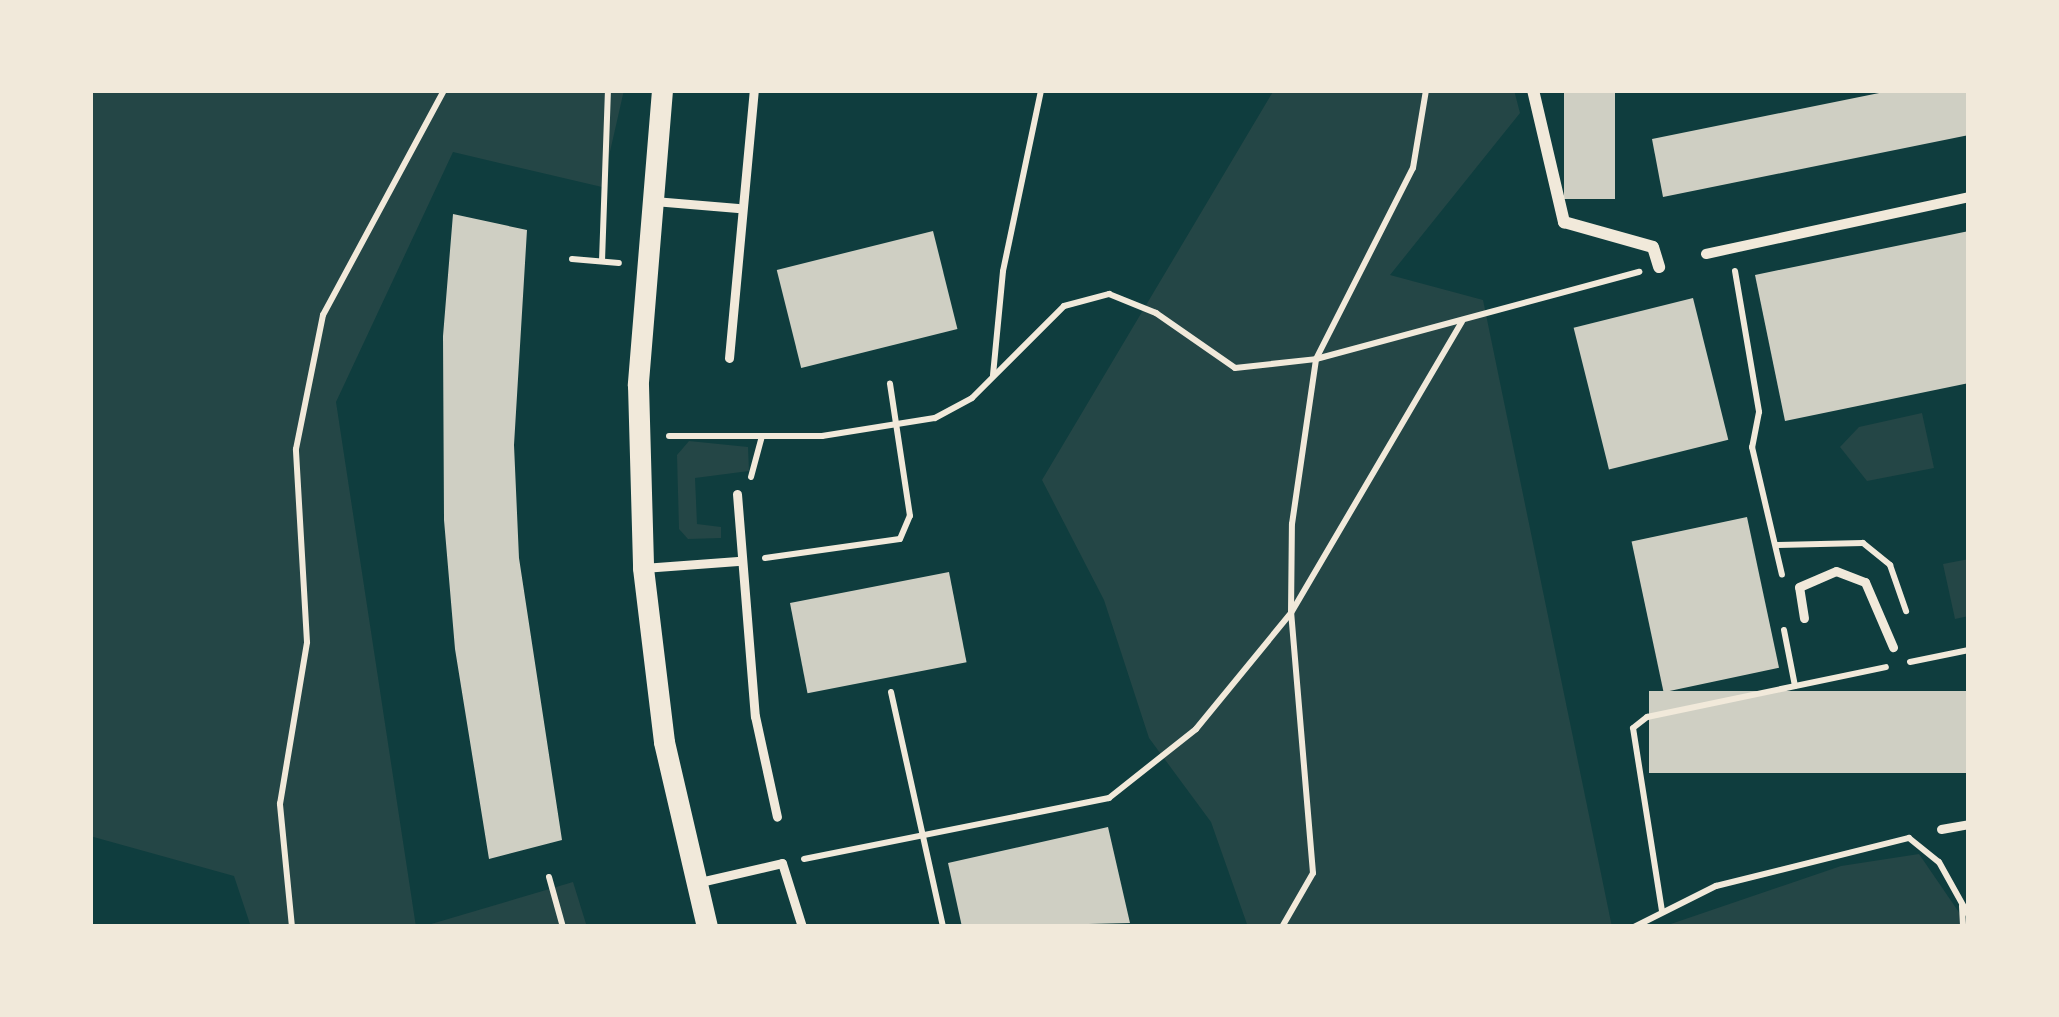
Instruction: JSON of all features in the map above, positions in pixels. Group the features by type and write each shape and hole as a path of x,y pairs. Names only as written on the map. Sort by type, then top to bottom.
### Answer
{"street":[{"path":"662,90 638,385 643,568 664,742 707,927"},
{"path":"1533,90 1564,222 1653,247 1659,267"},
{"path":"1706,254 1969,196"}],"lane":[{"path":"729,358 738,208 754,90"},
{"path":"651,201 738,208"},
{"path":"737,494 738,561 755,716 777,817"},
{"path":"643,568 738,561"},
{"path":"1804,618 1799,587 1836,572 1865,582 1893,647"},
{"path":"1941,829 1969,824"},
{"path":"694,884 782,863 802,927"}],"path":[{"path":"292,927 280,804 307,642 296,449 323,315 445,90"},
{"path":"602,261 608,90"},
{"path":"1041,90 1003,271 992,378 1064,306 1109,294 1156,313 1235,368 1316,359 1659,267"},
{"path":"1282,927 1313,873 1291,613 1292,524 1316,359 1413,168 1426,90"},
{"path":"1731,249 1760,412 1752,447 1782,580"},
{"path":"572,259 646,265"},
{"path":"782,863 1108,798 1196,730 1291,613 1464,317"},
{"path":"738,561 900,539 910,516 890,383"},
{"path":"737,494 756,470 762,436"},
{"path":"1781,615 1795,686"},
{"path":"1662,911 1633,728 1647,717 1969,650"},
{"path":"891,692 943,927"},
{"path":"1634,927 1716,886 1909,838 1939,862 1969,916"},
{"path":"549,877 563,927"},
{"path":"1962,903 1963,927"}],"shaded area":[{"path":"90,90 624,90 602,187 453,152 336,402 416,927 251,927 234,876 90,836"},
{"path":"1274,90 1514,90 1520,113 1390,275 1483,300 1612,927 1248,927 1211,822 1149,738 1104,600 1042,480"},
{"path":"1922,413 1934,468 1867,481 1840,447 1859,427"},
{"path":"689,441 748,447 749,471 695,478 697,524 721,527 721,538 688,539 679,529 677,455"},
{"path":"1969,559 1969,616 1955,619 1943,564"},
{"path":"1919,854 1969,927 1662,927 1841,866"},
{"path":"573,882 587,927 421,927"}],"building":[{"path":"1564,90 1615,90 1615,199 1564,199"},
{"path":"1894,90 1969,90 1969,135 1663,197 1652,139"},
{"path":"453,214 527,230 514,445 519,558 562,840 489,859 455,649 444,520 443,336"},
{"path":"933,231 957,329 801,368 777,270"},
{"path":"1969,231 1969,383 1785,421 1755,275"},
{"path":"1693,298 1728,440 1609,469 1574,328"},
{"path":"1747,517 1779,668 1664,692 1632,542"},
{"path":"949,572 967,662 808,693 790,603"},
{"path":"1649,691 1969,691 1969,773 1649,773"},
{"path":"1108,827 1130,923 962,927 948,863"}]}
